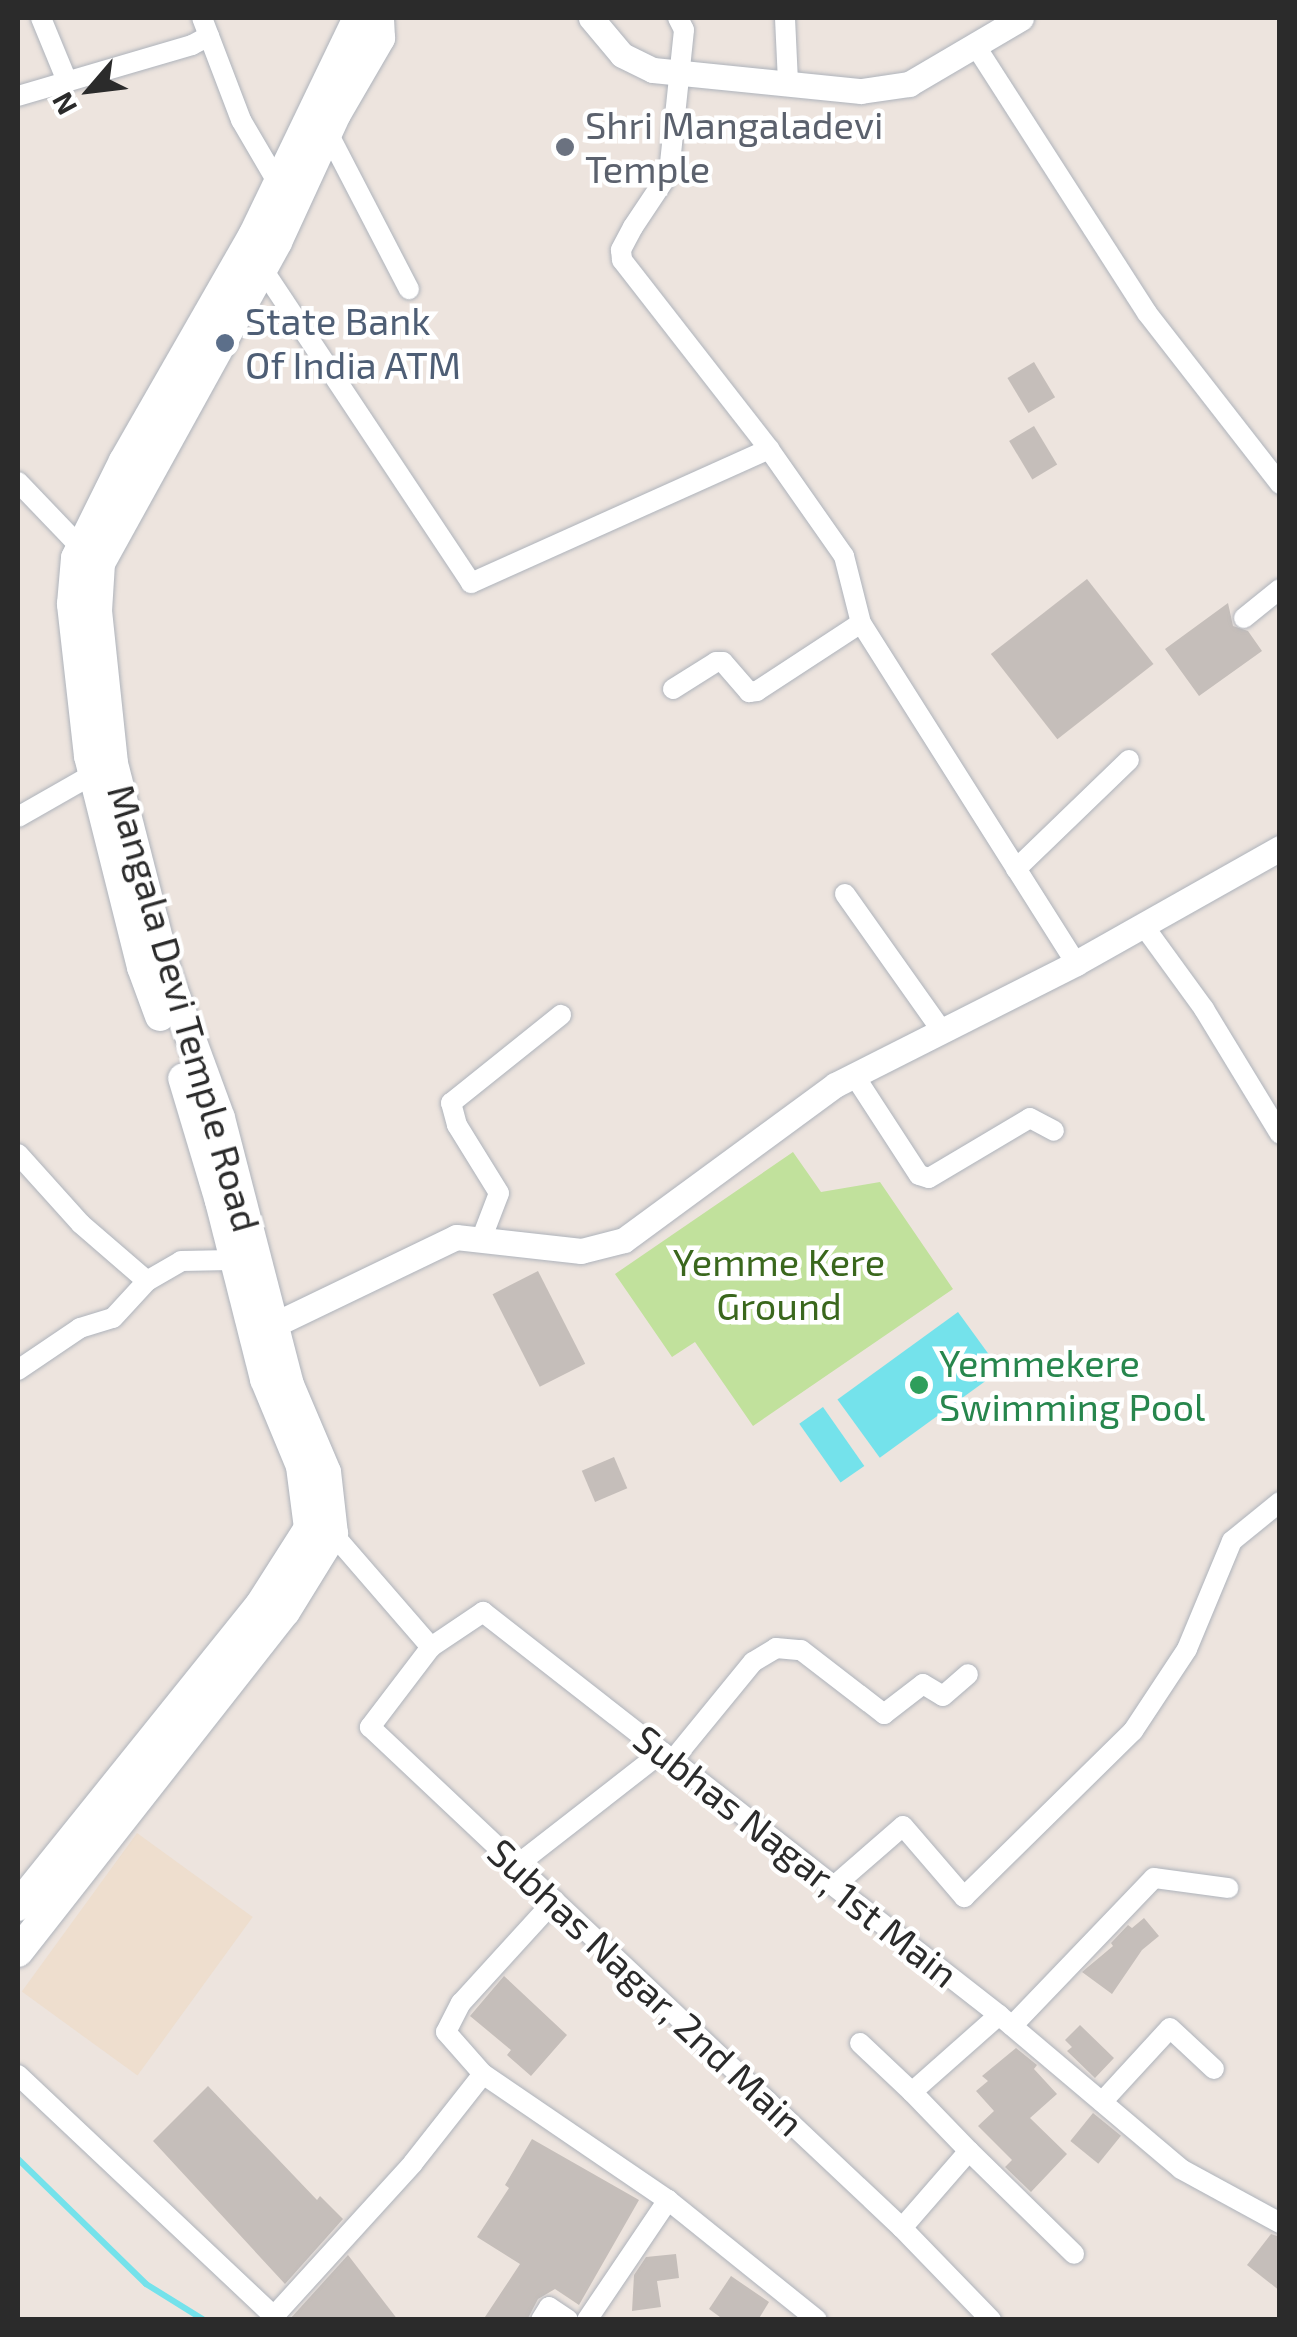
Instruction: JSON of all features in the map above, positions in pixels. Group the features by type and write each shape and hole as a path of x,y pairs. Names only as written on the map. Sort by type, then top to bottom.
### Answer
{"main road":[{"name":"Mangala Devi Temple Road","path":"89,556 262,268 285,195 358,18"},
{"name":"Mangala Devi Temple Road","path":"321,1531 326,1472 232,1260 195,1112 142,967 103,768 97,610 89,556 253,236 328,133 380,38 379,18"},
{"name":"Mangala Devi Temple Road","path":"103,768 167,974 225,1136 261,1331"},
{"path":"18,1906 321,1531"},
{"path":"18,1952 285,1612 321,1531"}],"street":[{"path":"41,18 68,81"},
{"path":"590,18 622,55 653,70 861,91 908,84 1020,18"},
{"path":"678,18 684,30 669,173 620,250 622,260 768,449 844,556 862,623 1076,963"},
{"path":"785,18 788,81"},
{"path":"18,96 68,81 206,27 241,120 285,195"},
{"path":"975,45 1147,313 1280,484"},
{"path":"328,133 409,289"},
{"path":"262,268 471,583 768,449"},
{"path":"18,482 89,556"},
{"path":"1244,618 1280,589"},
{"path":"673,689 716,662 724,662 749,692 758,691 862,623"},
{"path":"1016,869 1129,760"},
{"path":"18,818 103,768"},
{"path":"261,1331 456,1237 581,1251 624,1240 854,1075 1076,963 1280,848"},
{"path":"845,894 942,1031"},
{"path":"1143,925 1204,1010 1280,1134"},
{"path":"481,1240 499,1194 457,1126 451,1103 561,1015"},
{"path":"854,1075 919,1175 929,1178 1030,1118 1054,1131"},
{"path":"18,1154 81,1224 147,1281"},
{"path":"18,1370 80,1328 113,1318 147,1281 181,1261 232,1260"},
{"path":"834,1886 903,1826 964,1897 1133,1731 1187,1649 1232,1542 1280,1502"},
{"path":"321,1531 431,1647"},
{"name":"Subhas Nagar, 1st Main","path":"431,1647 483,1612 1005,2020 1181,2170 1280,2223"},
{"name":"Subhas Nagar, 2nd Main","path":"431,1647 370,1727 902,2228 991,2320"},
{"path":"517,1865 667,1756 753,1662 776,1648 800,1650 884,1714 923,1684 943,1696 968,1674"},
{"path":"912,2092 1005,2020 1154,1878 1228,1888"},
{"path":"554,1900 461,2003 446,2032 483,2074 668,2200 817,2320"},
{"path":"1102,2102 1170,2028 1214,2068"},
{"path":"860,2043 1074,2254"},
{"path":"18,2076 274,2316 413,2164 483,2074"},
{"path":"902,2228 969,2151"},
{"path":"597,2315 668,2200"},
{"path":"541,2320 549,2307 568,2320"}],"shaded area":[{"path":"137,1833 253,1917 137,2076 22,1992"}],"green space":[{"name":"Yemme Kere Ground","path":"793,1152 821,1192 880,1182 953,1289 753,1426 695,1342 672,1357 615,1274"}],"water":[{"name":"Yemmekere Swimming Pool","path":"958,1312 1000,1370 880,1458 837,1400"},
{"name":"Yemmekere Swimming Pool","path":"823,1407 864,1466 841,1483 799,1424"}],"building":[{"path":"1034,362 1055,397 1029,413 1007,378"},
{"path":"1034,426 1057,465 1032,480 1009,441"},
{"path":"1087,579 1153,664 1057,739 991,654"},
{"path":"1228,603 1233,626 1248,631 1262,651 1199,696 1165,649"},
{"path":"538,1271 585,1364 540,1387 493,1294"},
{"path":"614,1457 627,1488 595,1502 582,1471"},
{"path":"1144,1918 1159,1936 1142,1950 1112,1994 1082,1972 1113,1946 1111,1943 1128,1925 1132,1928"},
{"path":"504,1976 567,2035 531,2076 507,2055 511,2050 470,2016"},
{"path":"1080,2025 1114,2058 1095,2078 1067,2051 1072,2047 1065,2040"},
{"path":"1016,2048 1037,2065 1034,2069 1057,2094 1030,2118 1067,2154 1031,2192 1005,2167 1012,2160 978,2126 994,2111 976,2091 988,2081 982,2076"},
{"path":"208,2086 317,2200 320,2196 343,2219 285,2284 153,2141"},
{"path":"1093,2113 1121,2136 1098,2164 1070,2141"},
{"path":"532,2139 639,2200 579,2305 555,2289 538,2299 527,2320 483,2320 520,2264 477,2237 509,2188 505,2185"},
{"path":"1271,2234 1280,2237 1280,2291 1247,2265"},
{"path":"676,2254 679,2278 657,2281 661,2307 632,2311 634,2275 646,2257"},
{"path":"348,2255 398,2320 289,2320"},
{"path":"731,2276 769,2302 758,2320 724,2320 709,2309"}],"waterway":[{"path":"18,2159 146,2284 204,2320"}],"place":[{"name":"Shri Mangaladevi Temple","path":"565,147"},
{"name":"State Bank Of India ATM","path":"225,343"},
{"name":"Yemmekere Swimming Pool","path":"919,1385"}]}
